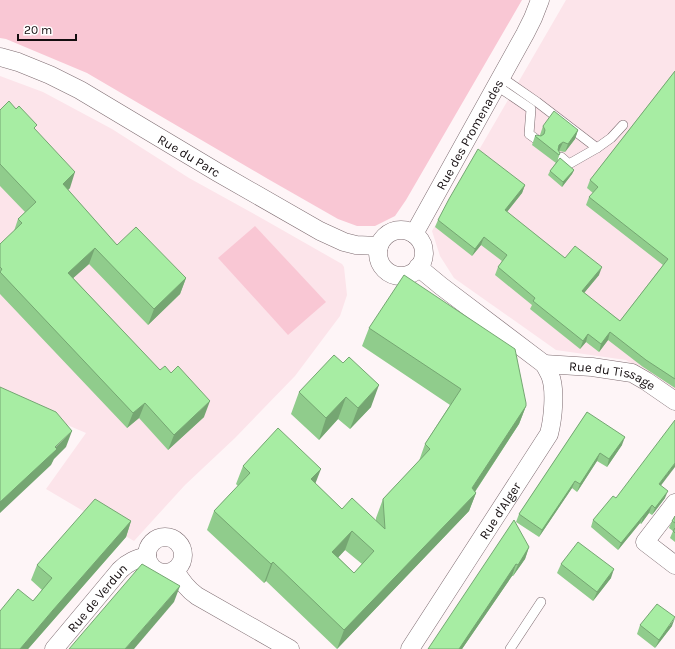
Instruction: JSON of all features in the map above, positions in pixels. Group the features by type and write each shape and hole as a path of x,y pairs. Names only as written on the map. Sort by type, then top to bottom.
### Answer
{"street":[{"name":"Rue des Promenades","path":"414,234 525,34 540,0"},
{"name":"Rue des Promenades","path":"525,34 550,0"},
{"name":"Rue du Parc","path":"0,58 18,62 80,90 217,172 320,231 344,242 356,245 379,246"},
{"path":"393,231 408,231 414,234 420,239 424,253 422,261 418,267 413,272 405,275 397,275 384,268 378,254 382,239 393,231"},
{"path":"418,267 544,364"},
{"name":"Rue du Tissage","path":"544,364 592,367 632,373 675,401"},
{"name":"Rue d'Alger","path":"410,649 549,434 552,424 553,389 550,375 544,364"},
{"path":"675,503 645,542 675,565"},
{"path":"163,537 176,540 182,546 184,555 181,564 175,570 168,573 157,571 149,563 147,556 149,547 154,540 163,537"},
{"name":"Rue de Verdun","path":"54,649 120,570 131,562 147,556"},
{"path":"175,570 182,582 192,592 290,649"}],"lane":[{"path":"499,82 532,109 529,134 536,139"},
{"path":"499,82 537,102 597,148"},
{"path":"561,157 569,164 612,138 623,125"},
{"path":"510,649 541,602"}],"shaded area":[{"path":"0,0 522,0 406,200 395,216 375,226 357,226 338,219 87,73 6,39 0,38"},
{"path":"566,0 675,0 675,396 626,360 556,350 454,278 440,256 432,231"},
{"path":"0,76 43,92 112,129 189,178 342,264 344,267 347,295 340,316 295,376 235,438 185,485 134,541 46,489 86,433 0,396"},
{"path":"255,226 326,302 288,335 218,258"}],"building":[{"path":"675,71 675,379 646,360 610,332 601,344 588,334 583,341 533,301 535,298 498,267 507,255 484,237 475,249 438,220 478,149 525,185 505,210 565,258 575,246 602,267 582,291 620,321 668,259 589,197 598,187 590,180"},
{"path":"9,101 16,109 19,106 37,125 34,128 75,172 63,184 117,245 136,227 186,278 154,309 95,248 68,273 160,370 165,366 171,373 178,366 210,401 174,435 145,403 133,413 0,272 2,269 0,267 0,244 22,223 18,219 36,202 0,164 0,110"},
{"path":"554,111 578,130 568,144 563,142 559,145 559,155 535,136 541,136 544,134 545,130 543,126"},
{"path":"560,158 574,170 563,182 550,171"},
{"path":"404,275 515,349 526,406 472,488 476,493 344,630 273,562 271,564 214,511 250,473 243,466 278,428 321,469 311,479 342,509 352,498 385,529 383,499 430,449 425,444 461,389 369,328","holes":["352,531 374,551 354,573 332,552"]},
{"path":"334,355 343,363 349,357 379,385 358,408 346,397 326,418 299,392"},
{"path":"0,387 56,412 72,431 55,447 57,449 0,502"},
{"path":"587,412 625,437 609,459 600,453 580,484 575,481 542,530 519,514"},
{"path":"675,420 675,463 659,484 668,491 655,508 652,505 621,543 593,520 613,496 616,498"},
{"path":"95,499 131,521 20,649 0,649 0,611 18,589 33,601 52,578 37,565"},
{"path":"675,516 675,523 672,521"},
{"path":"514,520 529,547 518,565 516,564 459,649 428,649"},
{"path":"578,542 614,569 597,592 561,564"},
{"path":"142,564 180,586 125,649 69,649"},
{"path":"657,604 675,617 659,640 640,625"}]}
